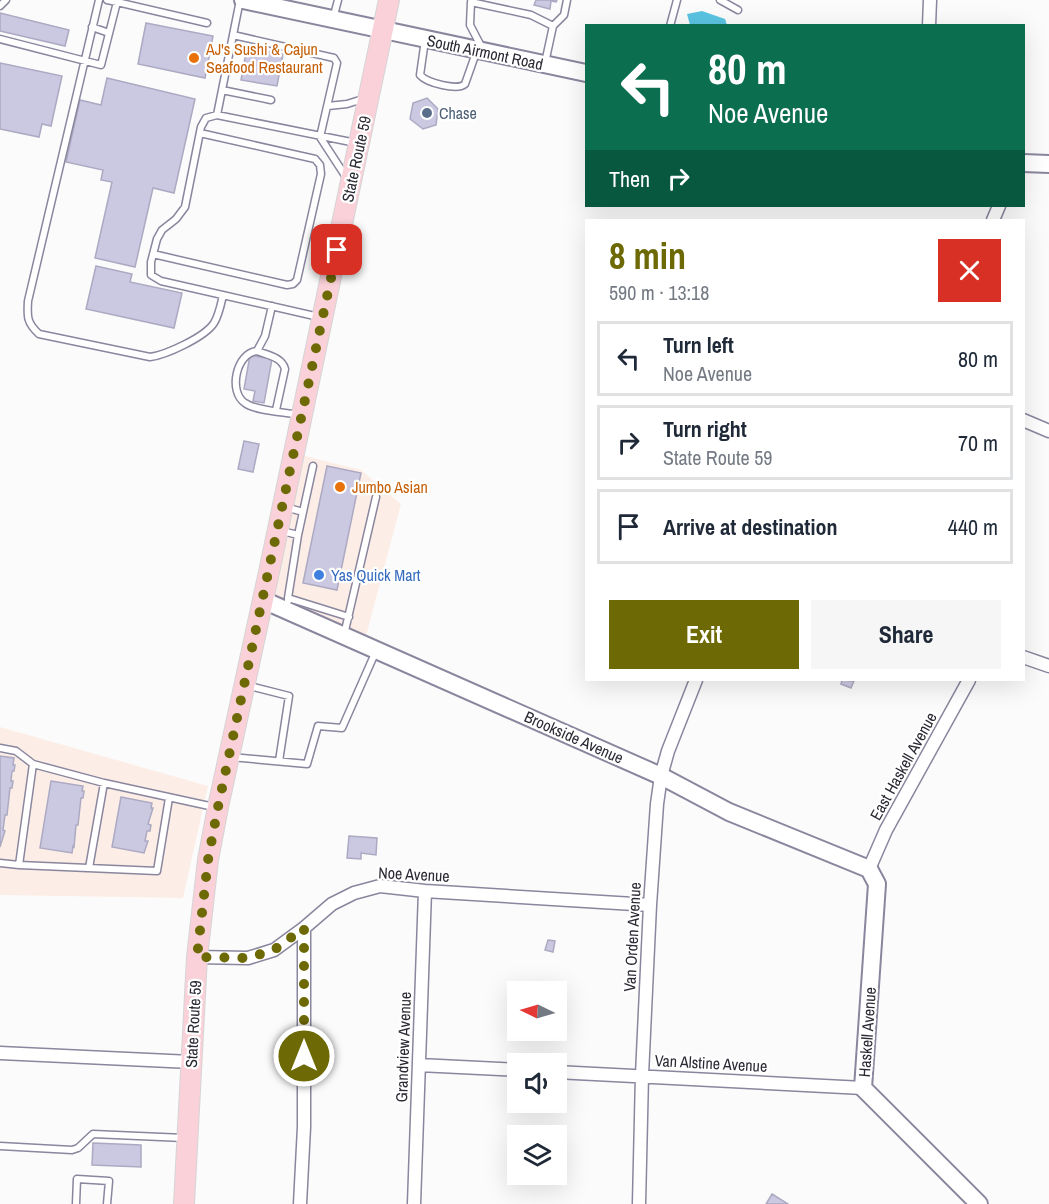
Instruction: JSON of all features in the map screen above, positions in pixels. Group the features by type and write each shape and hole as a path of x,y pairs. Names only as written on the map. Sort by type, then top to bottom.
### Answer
{"main road":[{"name":"State Route 59","path":"184,1204 197,957 208,860 389,0"}],"street":[{"name":"South Airmont Road","path":"242,0 270,3 333,20 585,73"},
{"path":"929,24 930,0"},
{"path":"1025,164 1049,164"},
{"path":"1025,421 1049,431"},
{"name":"Brookside Avenue","path":"263,600 287,604 344,636 661,776 729,812 869,869"},
{"path":"1025,658 1049,666"},
{"name":"Van Orden Avenue","path":"639,1204 642,1075 657,804 668,751 696,681"},
{"name":"East Haskell Avenue","path":"869,869 886,830 968,681"},
{"name":"Haskell Avenue","path":"869,869 877,884 863,1088 979,1204"},
{"name":"Noe Avenue","path":"197,957 248,958 274,950 332,904 354,892 380,886 425,891 650,905"},
{"name":"Grandview Avenue","path":"414,1204 425,891"},
{"path":"300,1204 304,1127 304,928"},
{"path":"0,1053 191,1062"},
{"path":"419,1065 507,1069"},
{"name":"Van Alstine Avenue","path":"567,1072 863,1088"}],"lane":[{"path":"0,6 6,0"},
{"path":"99,0 28,301 27,316 31,327 39,334 150,357 178,348 211,327 216,321 223,295"},
{"path":"107,0 207,23"},
{"path":"217,115 242,0"},
{"path":"333,20 338,0"},
{"path":"545,64 554,26 564,15 567,0"},
{"path":"671,24 677,0"},
{"path":"720,0 738,10"},
{"path":"0,39 101,65 117,2"},
{"path":"425,40 419,72 422,79 462,88 481,51 470,25 471,2 531,15 554,26"},
{"path":"92,27 110,33"},
{"path":"233,35 334,58 337,63 320,137 351,183"},
{"path":"222,90 271,100"},
{"path":"328,106 347,104 369,97"},
{"path":"322,318 161,281 151,275 153,254 157,238 162,230 176,219 185,207 200,133 206,118 217,115 359,143"},
{"path":"153,254 287,285 297,280 321,174 320,165 315,159 200,133"},
{"path":"256,351 262,344 272,306"},
{"path":"276,410 285,369 284,364 279,359 251,351 242,359 235,389 239,399 247,405 302,416"},
{"path":"313,466 298,535 287,604 349,617"},
{"path":"344,636 376,497"},
{"path":"283,506 303,512"},
{"path":"278,530 298,535"},
{"path":"228,757 307,764 318,726 342,728 376,650"},
{"path":"244,685 289,696 279,761"},
{"path":"0,748 16,751 33,764 104,783 218,807"},
{"path":"19,865 33,764"},
{"path":"90,868 104,783"},
{"path":"0,863 157,871 169,798"},
{"path":"0,1146 72,1150 78,1148 93,1134 188,1138"},
{"path":"76,1204 77,1179 109,1181 107,1204"}],"shaded area":[{"path":"301,455 361,470 401,504 365,640 270,597"},
{"path":"0,727 208,786 183,898 0,895"}],"water":[{"path":"702,11 725,19 727,24 690,24 687,14"}],"building":[{"path":"536,0 557,0 556,2 551,1 550,9 534,5"},
{"path":"0,13 69,30 65,46 0,31"},
{"path":"146,23 213,36 205,78 138,64"},
{"path":"247,47 283,54 277,86 241,80"},
{"path":"0,63 62,76 51,126 42,124 39,137 0,129"},
{"path":"107,78 195,99 174,193 153,188 135,267 95,258 112,182 101,180 103,170 66,162 80,100 101,105"},
{"path":"427,98 438,109 436,125 423,129 410,119 413,103"},
{"path":"96,266 132,274 130,282 182,293 174,328 86,309"},
{"path":"250,355 272,359 264,403 253,401 255,391 244,389"},
{"path":"244,441 259,444 253,472 238,469"},
{"path":"327,466 361,473 337,590 303,583"},
{"path":"842,681 854,681 851,688 841,684"},
{"path":"0,756 14,758 13,765 15,765 12,771 11,781 13,781 7,815 5,815 3,830 5,831 0,847"},
{"path":"51,781 83,786 83,798 81,798 72,853 40,848"},
{"path":"121,797 152,803 151,808 153,808 148,824 151,825 150,831 147,831 145,841 148,841 144,853 112,847"},
{"path":"349,836 377,838 376,855 361,853 361,859 347,858"},
{"path":"548,940 555,941 553,952 545,950"},
{"path":"93,1143 141,1145 141,1167 92,1165"},
{"path":"772,1194 788,1204 766,1204"}],"place":[{"name":"AJ's Sushi & Cajun Seafood Restaurant","path":"194,58"},
{"name":"Chase","path":"427,113"},
{"name":"Jumbo Asian","path":"340,487"},
{"name":"Yas Quick Mart","path":"319,575"}],"route":[{"path":"304,1056 304,928 274,950 248,958 197,957 208,860 218,807 337,250"}]}
